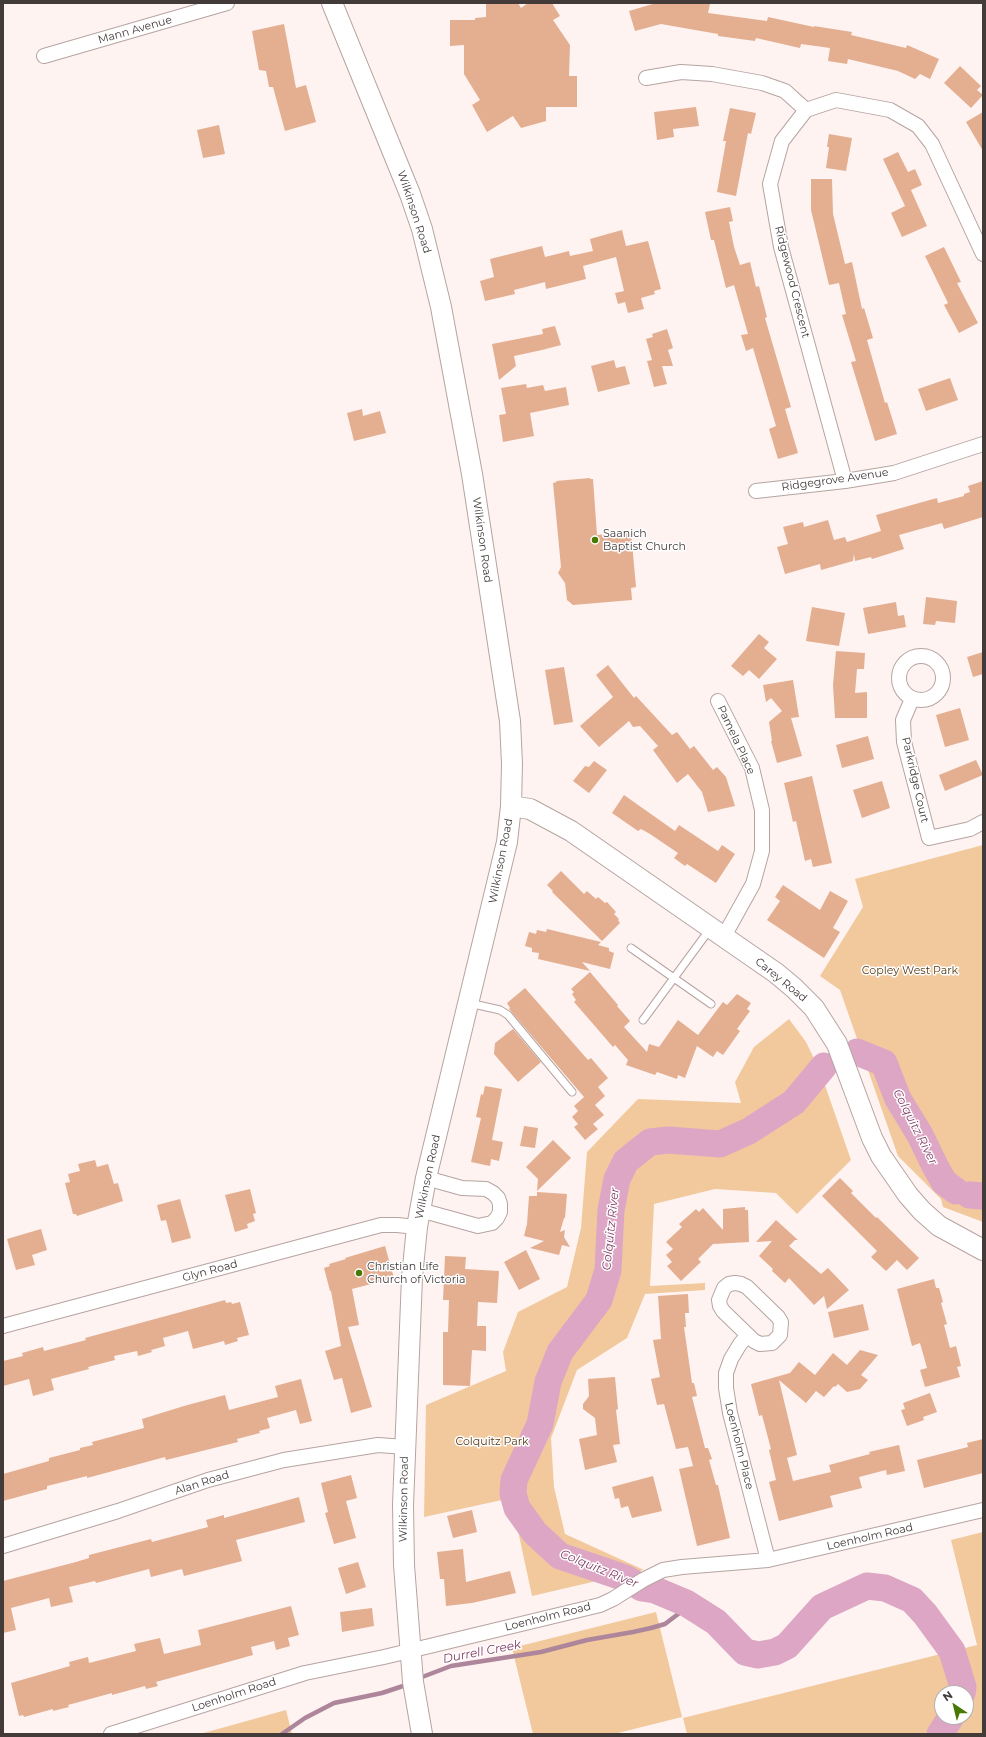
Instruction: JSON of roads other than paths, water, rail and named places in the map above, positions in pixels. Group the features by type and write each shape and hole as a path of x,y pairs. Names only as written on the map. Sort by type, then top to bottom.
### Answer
{"main road":[{"name":"Wilkinson Road","path":"332,3 410,194 422,229 441,307 472,474 510,721 512,764 511,806 507,842 426,1178 419,1219 410,1317 403,1505 404,1564 413,1682 422,1734"},
{"name":"Carey Road","path":"511,806 530,809 571,831 776,973 794,988 814,1008 837,1044 872,1138 881,1156 894,1176 922,1212 939,1226 983,1250"}],"street":[{"name":"Mann Avenue","path":"44,56 227,3"},
{"path":"646,78 681,72 712,74 762,83 785,91 806,110 836,100 890,110 918,126 932,144 983,254"},
{"name":"Ridgewood Crescent","path":"806,110 782,141 770,184 781,247 846,481"},
{"name":"Ridgegrove Avenue","path":"756,491 846,481 894,473 983,444"},
{"name":"Parkridge Court","path":"912,699 903,720 904,742 929,838 970,828 983,822"},
{"name":"Pamela Place","path":"717,933 752,884 762,851 762,810 752,768 718,701"},
{"name":"Glyn Road","path":"3,1326 381,1225 396,1225 419,1219 478,1226 492,1223 497,1218 500,1212 498,1198 486,1189 462,1188 426,1178"},
{"path":"729,1284 741,1284 747,1287 778,1317 781,1322 780,1335 772,1343 760,1344 748,1335 723,1311 720,1306 720,1293 729,1284"},
{"name":"Loenholm Place","path":"748,1335 740,1344 731,1359 726,1373 726,1388 732,1420 768,1560"},
{"name":"Alan Road","path":"3,1546 118,1511 208,1480 284,1460 378,1445 405,1447"},
{"name":"Loenholm Road","path":"111,1734 305,1673 600,1605 626,1592 643,1580 662,1570 768,1560 983,1510"}],"lane":[{"path":"643,1020 673,978 717,933"},
{"path":"631,948 711,1004"},
{"path":"469,1002 500,1010 508,1015 572,1092"}],"waterway":[{"name":"Colquitz River","path":"857,1052 884,1063 898,1099 920,1135 935,1166 944,1182 956,1191"},
{"name":"Colquitz River","path":"824,1066 794,1102 749,1131 720,1144 668,1140 650,1142 626,1161 617,1179 611,1210 608,1270 599,1300 560,1352 548,1382 540,1424 514,1480 513,1494 517,1508 535,1533 560,1556 625,1578 642,1588 655,1590 686,1603 716,1622 745,1652 758,1655 775,1652 787,1646 822,1607 867,1586 885,1588 912,1600 925,1614 952,1651 962,1685"},
{"name":"Colquitz River","path":"969,1195 983,1196"},
{"name":"Durrell Creek","path":"417,1679 451,1666 541,1652 587,1640 651,1628 665,1624 690,1605"},
{"name":"Durrell Creek","path":"282,1734 305,1718 334,1703 382,1693 409,1684"},
{"name":"Colquitz River","path":"940,1734 946,1725"}],"place":[{"name":"Saanich Baptist Church","path":"595,540"},
{"name":"Christian Life Church of Victoria","path":"359,1273"}],"park label":[{"name":"Copley West Park","path":"910,971"},
{"name":"Colquitz Park","path":"492,1442"}]}
